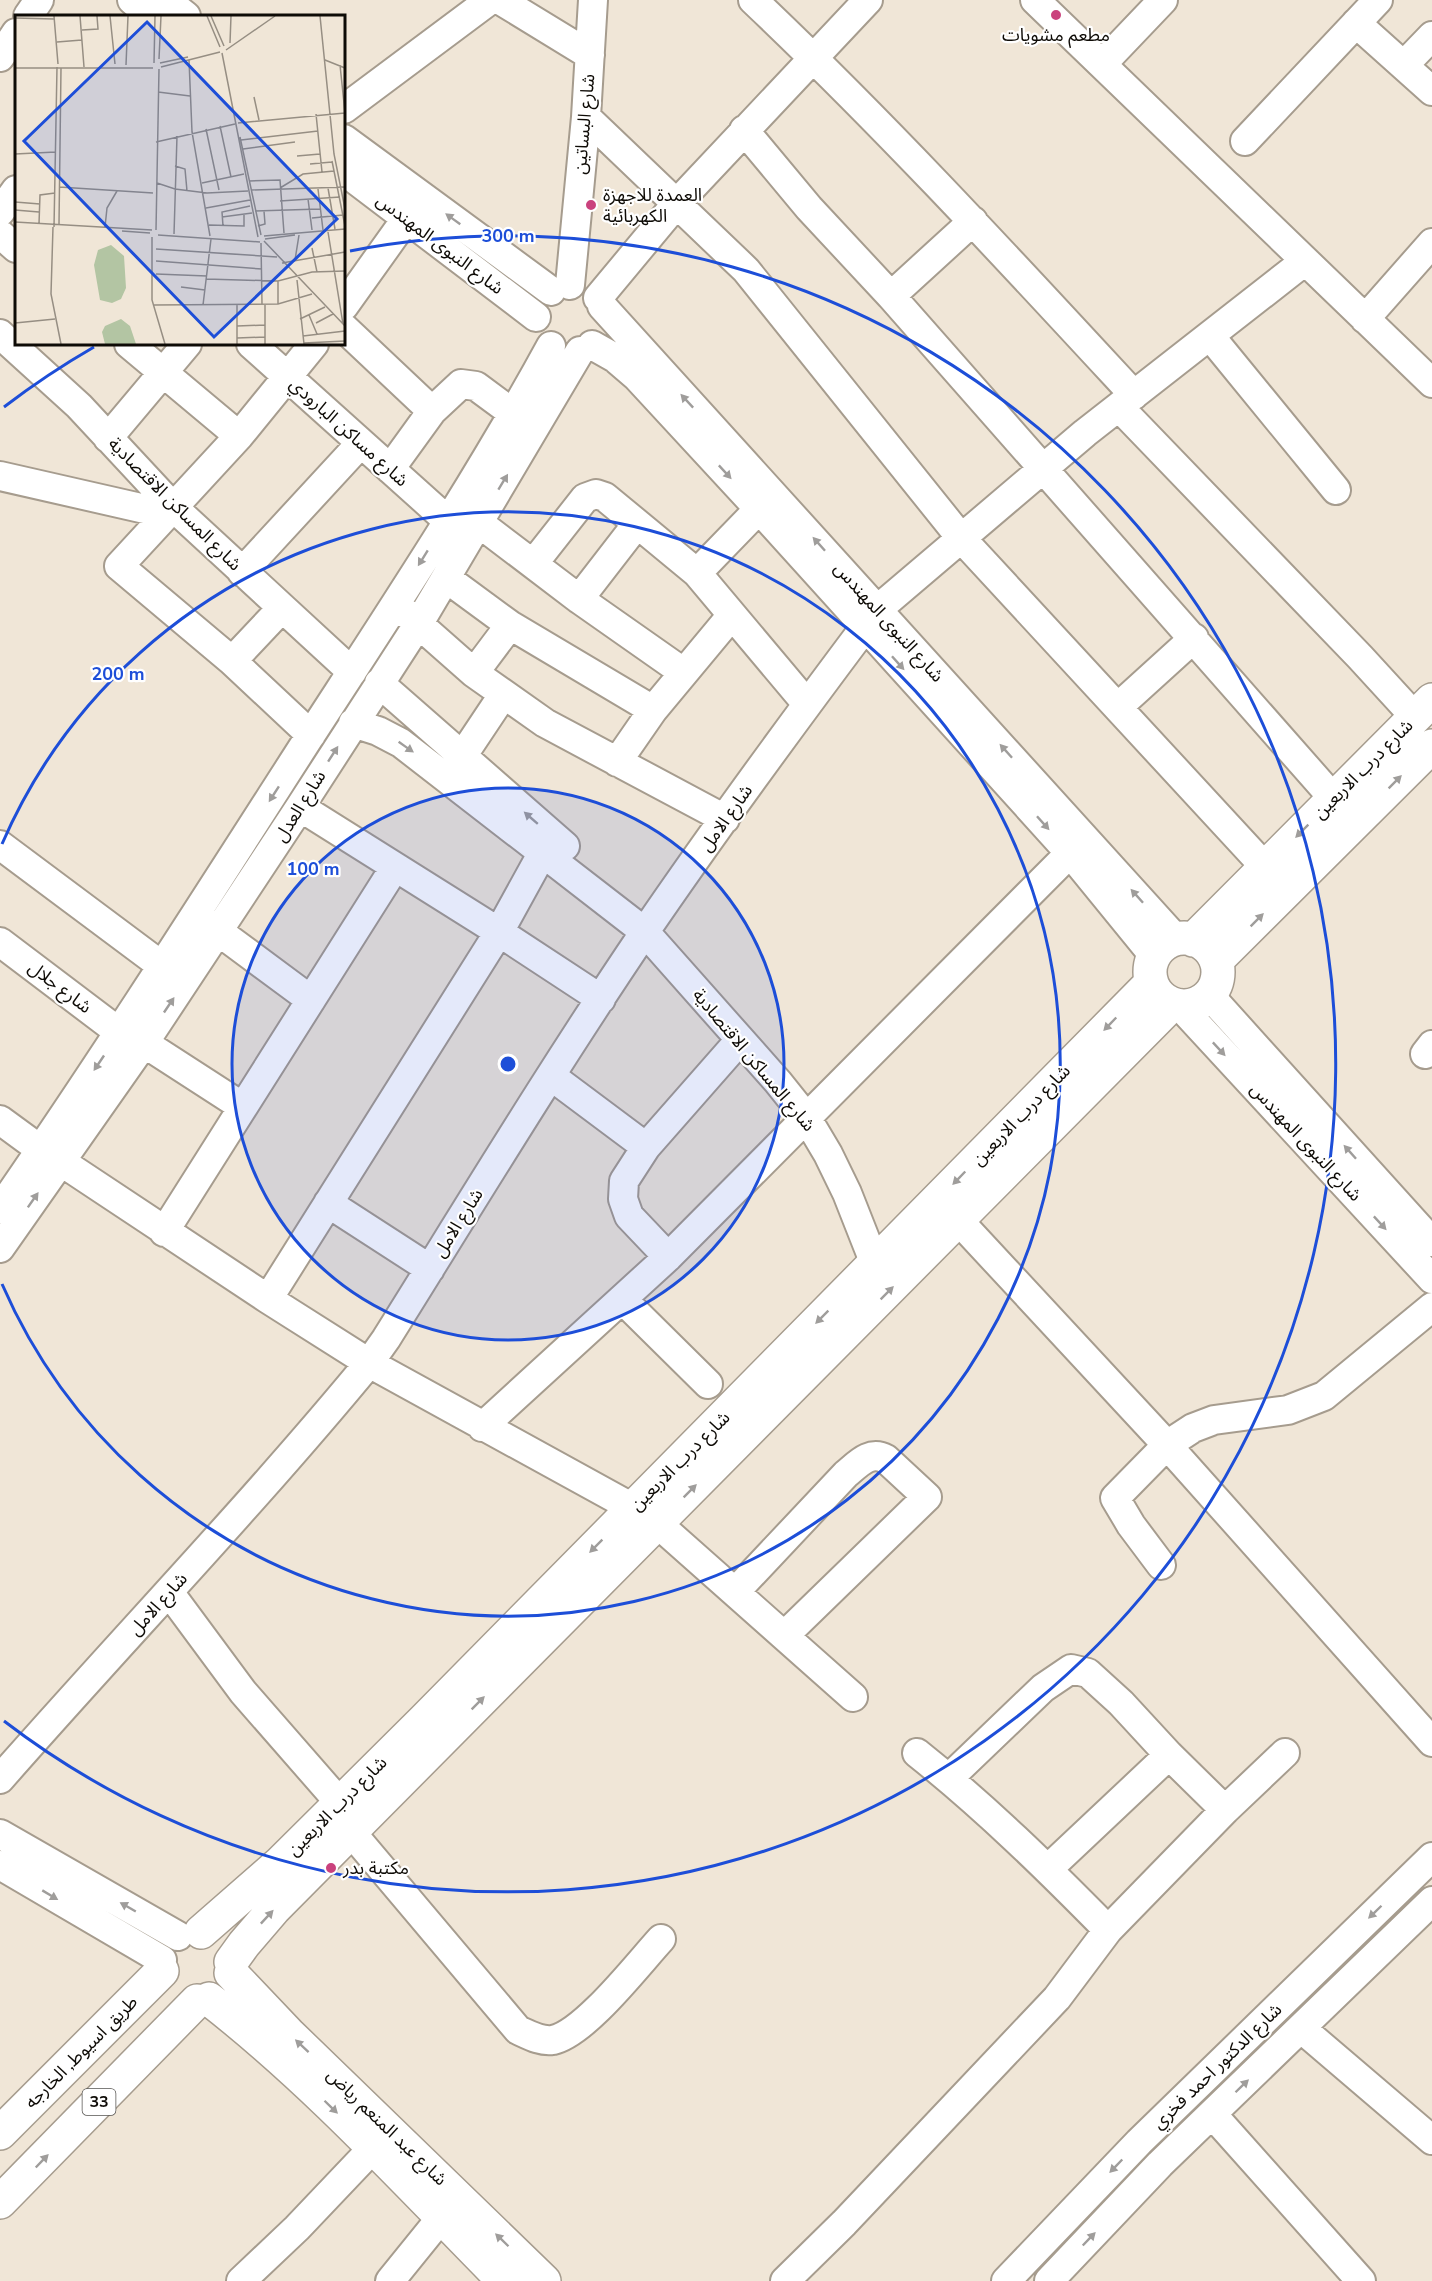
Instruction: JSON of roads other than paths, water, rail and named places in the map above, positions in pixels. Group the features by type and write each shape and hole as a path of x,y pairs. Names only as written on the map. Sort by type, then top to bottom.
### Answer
{"highway":[{"name":"شارع درب الاربعين","path":"176,1950 345,1817 645,1516 959,1221 1181,973 1265,867 1424,708"},
{"name":"شارع درب الاربعين","path":"645,1516 875,1264 1181,973 1432,746"},
{"name":"شارع درب الاربعين","path":"231,1967 345,1817"},
{"path":"215,1937 226,1948 231,1967 226,1984 219,1993 203,2000 185,1999 174,1993 165,1983 176,1950 215,1937"},
{"name":"طريق اسيوط, الخارجه","path":"0,2133 176,1950"},
{"name":"شارع عبد المنعم رياض","path":"231,1967 289,2034 544,2281"},
{"name":"شارع عبد المنعم رياض","path":"203,2000 275,2053 373,2148 504,2281"},
{"name":"33","path":"0,2202 203,2000"}],"street":[{"path":"28,15 39,0"},
{"path":"345,108 490,0"},
{"path":"500,0 590,55"},
{"name":"شارع البساتين","path":"560,288 586,117 593,0"},
{"path":"753,0 973,221 1127,401 1424,708"},
{"path":"600,302 677,203 868,0"},
{"path":"1035,0 1432,383"},
{"path":"1102,64 1163,0"},
{"path":"1245,141 1378,0"},
{"path":"148,9 181,15"},
{"path":"1356,22 1432,91"},
{"path":"1404,65 1432,36"},
{"path":"586,117 746,270 961,538 1265,867"},
{"path":"744,130 809,208 891,296 1334,799"},
{"name":"شارع النبوى المهندس","path":"345,140 560,288"},
{"name":"شارع النبوى المهندس","path":"345,172 537,317"},
{"path":"0,212 15,191"},
{"path":"345,305 406,219"},
{"path":"891,296 973,221"},
{"path":"0,234 15,247"},
{"path":"1365,319 1432,243"},
{"name":"شارع الامل","path":"0,1779 75,1693 170,1592 369,1363 550,1076 645,932 871,618 1043,468 1305,261"},
{"path":"560,288 590,291 600,302 605,316 604,327 599,337 586,348 560,351 543,338 538,328 537,317 541,302 560,288"},
{"name":"شارع النبوى المهندس","path":"600,302 1070,853 1432,1242"},
{"path":"345,329 432,411"},
{"path":"1210,336 1336,490"},
{"name":"شارع المساكن الاقتصادية","path":"16,345 108,438 170,511 242,572 352,672"},
{"path":"130,345 238,435"},
{"path":"108,438 186,345"},
{"name":"شارع مساكن البارودي","path":"252,345 447,520"},
{"path":"311,735 232,661 119,566 238,435 313,345"},
{"name":"شارع العدل","path":"0,1248 51,1156 207,923 311,735 514,414 551,346"},
{"name":"شارع النبوى المهندس","path":"586,348 615,358 636,376 759,509 871,618 1181,973 1432,1279"},
{"name":"شارع العدل","path":"131,1037 162,966 207,923 300,807 419,623 586,348"},
{"path":"390,469 432,411 457,386 464,383 476,386 514,414"},
{"path":"242,572 362,443"},
{"path":"0,476 170,511"},
{"path":"533,564 585,498 599,494 605,497 697,573 807,704"},
{"path":"697,573 759,509"},
{"path":"479,523 683,672"},
{"path":"579,598 637,524"},
{"path":"446,578 510,625 653,711"},
{"path":"395,604 474,673 545,723 725,819"},
{"path":"232,661 282,608"},
{"path":"617,762 683,672 732,615"},
{"path":"474,673 510,625"},
{"path":"1118,707 1194,638"},
{"name":"شارع المساكن الاقتصادية","path":"379,683 461,758 621,894 641,919 645,932"},
{"path":"461,758 503,695"},
{"name":"شارع المساكن الاقتصادية","path":"353,723 378,731 401,743 645,932 806,1117 847,1193 875,1264"},
{"path":"300,807 601,999"},
{"path":"0,845 162,966"},
{"path":"268,1299 499,932 543,852"},
{"path":"482,1427 668,1257 1070,853"},
{"path":"164,1232 395,867"},
{"path":"207,923 311,1000"},
{"name":"شارع جلال","path":"0,942 131,1037 243,1107"},
{"path":"668,1257 629,1216 623,1199 624,1181 646,1147 740,1040"},
{"path":"550,1076 646,1147"},
{"path":"0,1120 164,1232 369,1363 645,1516 785,1635 853,1697"},
{"name":"شارع العدل","path":"0,1209 51,1156"},
{"path":"328,1203 430,1269"},
{"path":"959,1221 1167,1445 1432,1742"},
{"path":"622,1299 708,1384"},
{"path":"1161,1565 1131,1525 1115,1498 1167,1445 1193,1428 1214,1420 1288,1410 1324,1396 1432,1307"},
{"path":"735,1592 846,1474 871,1456 886,1459 927,1497 785,1635"},
{"path":"170,1592 243,1692 518,2030 540,2040 554,2040 571,2031 593,2014 661,1939"},
{"path":"949,1778 1043,1688 1071,1669 1088,1673 1121,1703 1225,1810"},
{"path":"917,1753 949,1778 1048,1869 1108,1930"},
{"path":"785,2281 844,2223 1057,1998 1108,1930 1225,1810 1285,1753"},
{"path":"1048,1869 1170,1755"},
{"path":"0,1834 176,1950"},
{"name":"شارع الدكتور احمد فخري","path":"1006,2281 1139,2142 1432,1857"},
{"path":"0,1865 176,1950"},
{"path":"1408,1880 1431,1902"},
{"name":"شارع الدكتور احمد فخري","path":"1049,2281 1160,2164 1431,1902"},
{"path":"1302,2029 1432,2140"},
{"path":"1212,2114 1361,2281"},
{"path":"1139,2142 1160,2164"},
{"path":"241,2281 297,2229 373,2148"},
{"path":"390,2281 441,2218"}],"place":[{"name":"مطعم مشويات","path":"1056,15"},
{"name":"العمدة للاجهزة الكهربائية","path":"591,205"},
{"name":"مكتبة بدر","path":"331,1868"}]}
